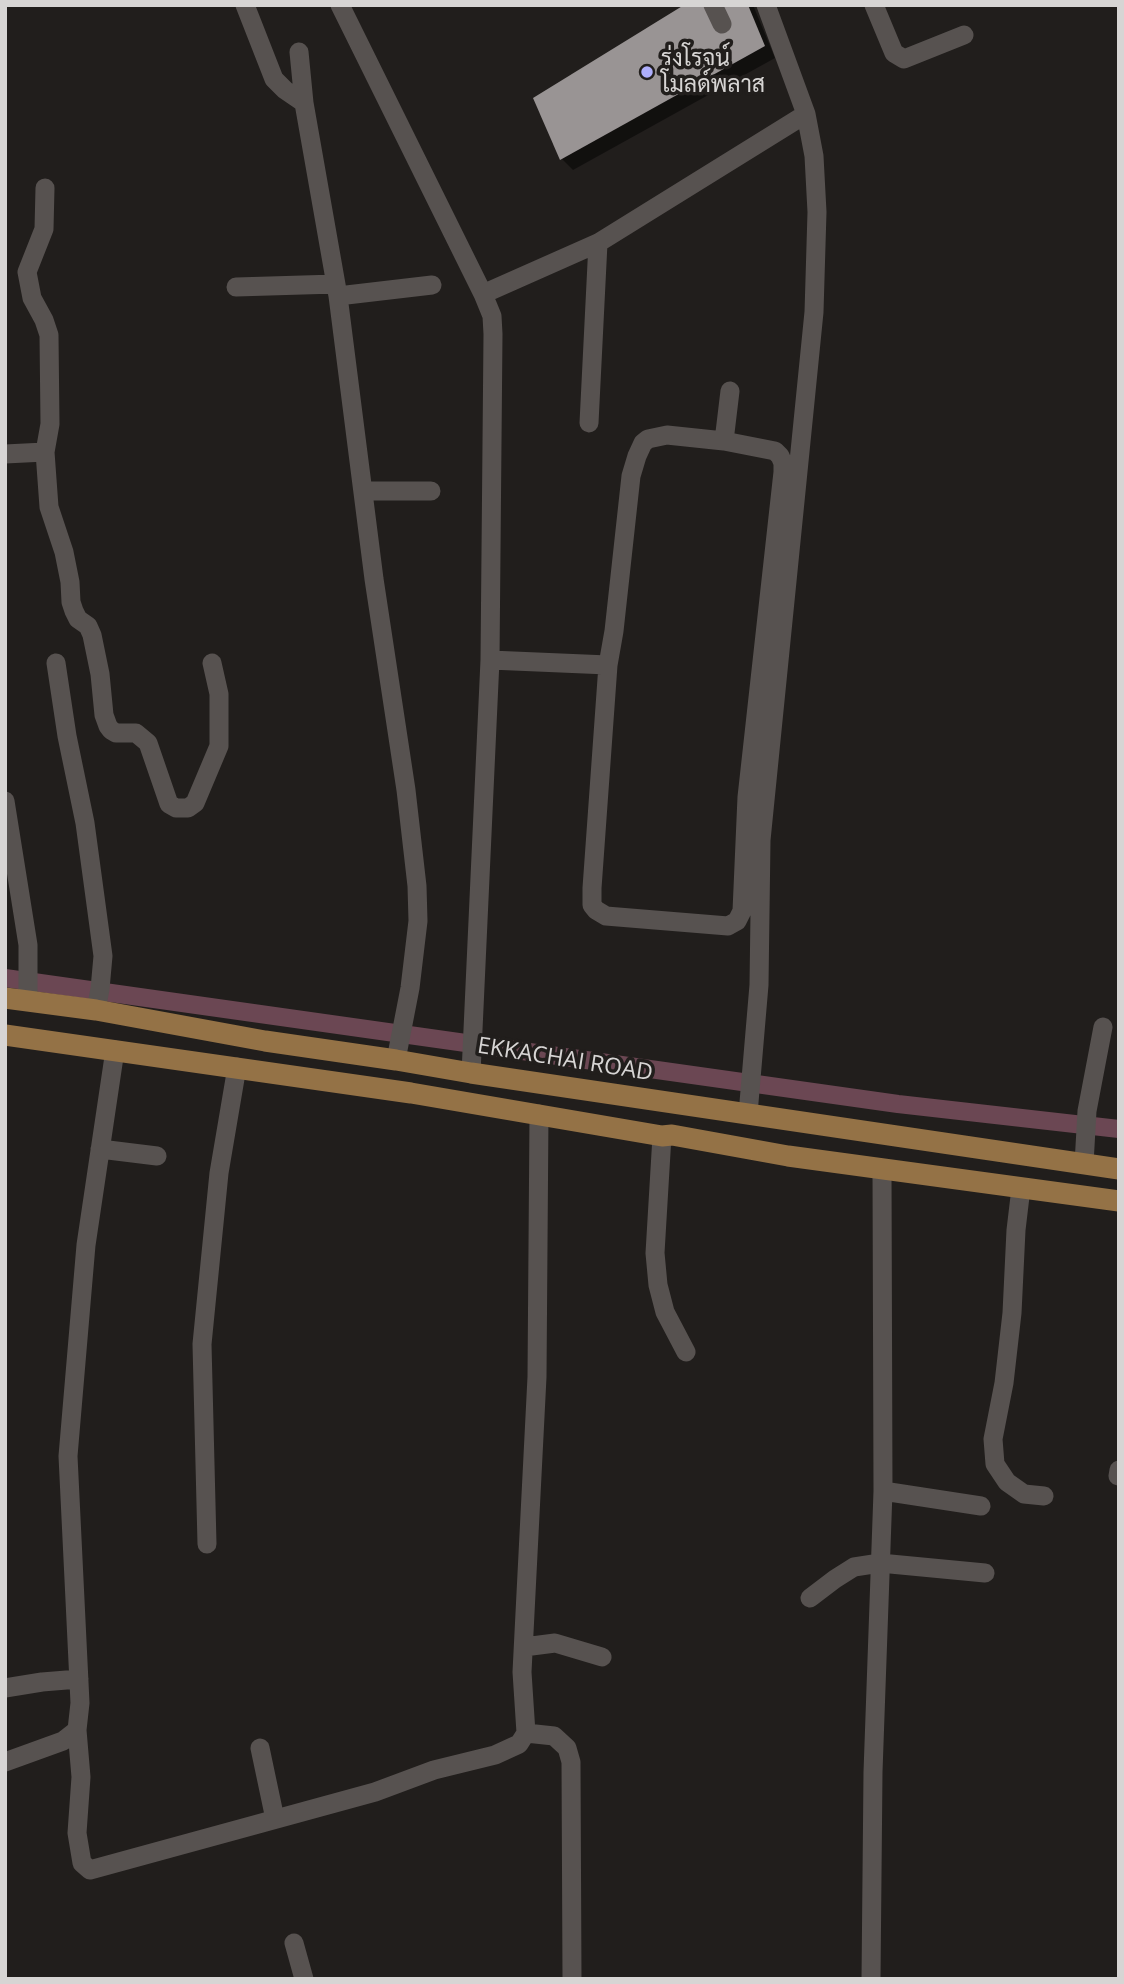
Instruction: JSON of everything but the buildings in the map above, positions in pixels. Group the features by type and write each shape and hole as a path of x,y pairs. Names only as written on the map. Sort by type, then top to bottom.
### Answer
{"main road":[{"name":"EKKACHAI ROAD","path":"5,998 96,1010 265,1041 471,1073 749,1106 1119,1168"},
{"path":"5,1035 237,1067 662,1136 673,1135 788,1156 1119,1201"}],"street":[{"path":"245,5 274,79 304,103"},
{"path":"340,5 492,316 490,660 471,1073"},
{"path":"713,5 722,24"},
{"path":"749,1106 759,985 761,840 814,312 817,212 814,156 806,114 766,5"},
{"path":"874,5 894,53 904,59 964,35"},
{"path":"299,52 304,103 337,290 418,886 418,920 410,988 396,1060"},
{"path":"483,294 597,243 806,114"},
{"path":"45,188 44,229 27,272 32,298 49,335 50,424 45,452 49,507 64,552 74,611 78,619 88,626 92,635 108,726 116,733 136,733 148,743 169,804 176,808 188,808 195,803 219,746 219,694 212,663"},
{"path":"589,423 597,243"},
{"path":"236,286 337,290 432,285"},
{"path":"724,441 730,391"},
{"path":"667,435 724,441 775,452 780,456 783,472 747,797 742,911 737,921 728,926 606,916 592,905 608,666 631,476 643,443 648,439 667,435"},
{"path":"5,454 45,452"},
{"path":"363,491 431,491"},
{"path":"490,660 608,666"},
{"path":"56,663 67,736 85,823 103,956 96,1010"},
{"path":"5,801 27,945 28,1000"},
{"path":"1084,1164 1087,1111 1104,1027"},
{"path":"115,1050 86,1245 68,1456 80,1703 77,1730 81,1777 77,1833 82,1863 90,1870 375,1792 434,1770 495,1755 512,1749 526,1733 522,1672 537,1377 539,1114"},
{"path":"207,1544 202,1344 219,1173 237,1067"},
{"path":"662,1136 655,1253 658,1285 666,1312 686,1352"},
{"path":"100,1149 157,1156"},
{"path":"872,1979 873,1772 883,1491 882,1169"},
{"path":"1021,1188 1006,1369 993,1439 995,1464 1007,1482 1024,1494 1044,1496"},
{"path":"1118,1476 1119,1470"},
{"path":"883,1491 981,1506"},
{"path":"810,1598 854,1567 880,1563 985,1573"},
{"path":"524,1647 555,1643 603,1657"},
{"path":"5,1688 79,1679"},
{"path":"5,1762 63,1741 77,1730"},
{"path":"526,1733 554,1736 567,1748 571,1762 572,1979"},
{"path":"260,1748 275,1819"},
{"path":"294,1943 304,1979"}],"waterway":[{"path":"5,978 898,1104 1119,1129"}],"place":[{"name":"รุ่งโรจน์ โมลด์พลาส","path":"647,72"}]}
